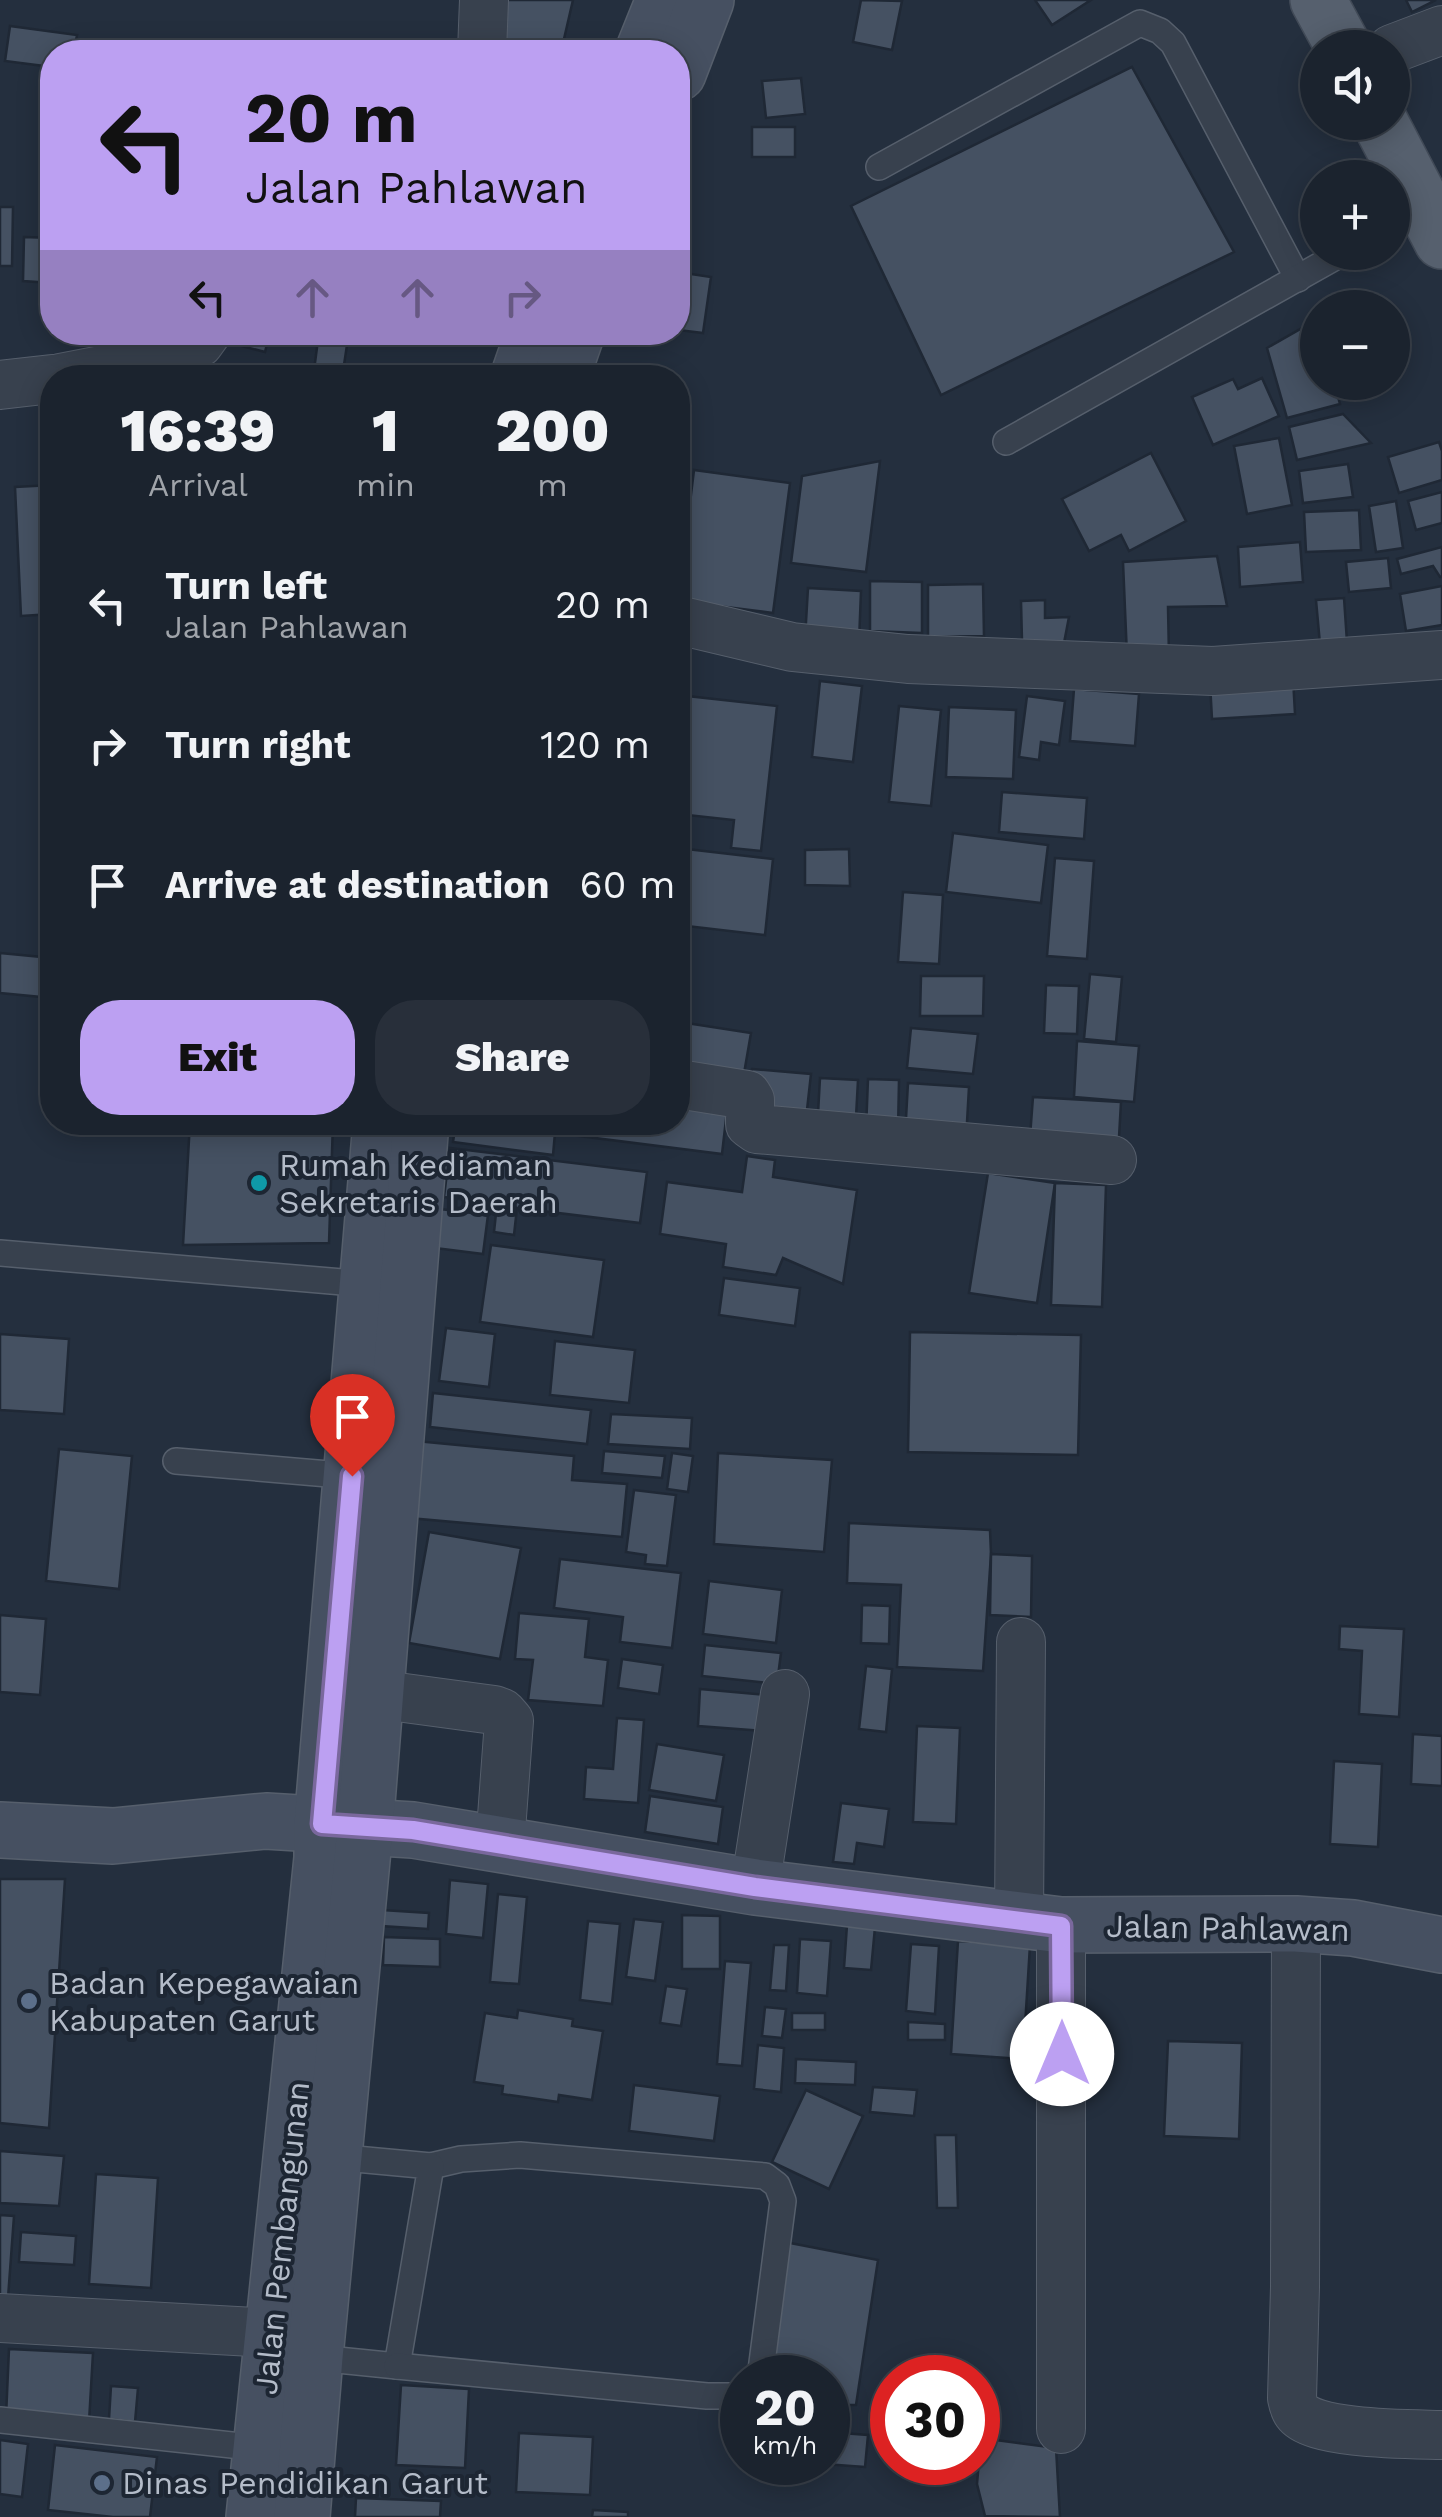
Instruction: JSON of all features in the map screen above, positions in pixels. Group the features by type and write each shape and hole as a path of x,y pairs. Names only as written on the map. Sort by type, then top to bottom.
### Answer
{"main road":[{"path":"648,40 664,0"},
{"path":"690,42 706,0"},
{"path":"1318,0 1334,30"},
{"path":"1387,140 1420,225"},
{"name":"Jalan Pembangunan","path":"254,2517 260,2448 334,2157 344,1826 372,1478 381,1135"},
{"name":"Jalan Pembangunan","path":"377,1318 419,1135"},
{"name":"Jalan Pembangunan","path":"302,2517 286,2348 322,1858 344,1826 375,1694 359,1638"},
{"name":"Jalan Pahlawan","path":"0,1830 113,1836 266,1821 413,1830 755,1887 1040,1923 1296,1924 1353,1928 1442,1944"}],"street":[{"path":"482,40 484,0"},
{"path":"1410,42 1442,30"},
{"path":"125,365 192,345"},
{"path":"0,385 40,380"},
{"path":"690,623 792,647 908,659 1212,671 1442,655"},
{"path":"690,1086 747,1095 750,1124 756,1129 1112,1160"},
{"path":"1021,1642 1040,1923 1061,2430"},
{"path":"375,1694 494,1710 509,1721 500,1844"},
{"path":"755,1887 784,1694"},
{"path":"1296,1924 1292,2398 1297,2413 1311,2423 1346,2430 1442,2435"},
{"path":"0,2318 286,2348"}],"lane":[{"path":"879,167 1140,23 1174,43 1298,279"},
{"path":"1006,442 1313,270"},
{"path":"0,1253 377,1318"},
{"path":"176,1461 372,1478"},
{"path":"334,2157 430,2166 520,2154 766,2176 777,2184 783,2201 763,2355"},
{"path":"397,2366 430,2166"},
{"path":"286,2348 397,2366 720,2396"},
{"path":"0,2420 260,2448"}],"building":[{"path":"504,0 573,0 564,40 496,40"},
{"path":"861,0 902,1 892,50 853,42"},
{"path":"1035,0 1091,0 1052,25"},
{"path":"1406,0 1436,0 1412,12"},
{"path":"10,26 77,35 76,40 40,40 40,65 5,61"},
{"path":"1132,67 1234,252 941,395 851,206"},
{"path":"801,78 805,114 766,118 762,81"},
{"path":"752,127 795,127 795,157 752,157"},
{"path":"0,207 13,207 12,266 0,266"},
{"path":"24,237 40,238 40,282 23,281"},
{"path":"690,274 711,277 703,333 690,331"},
{"path":"1300,329 1300,400 1339,400 1340,404 1287,418 1267,348"},
{"path":"238,345 267,345 265,352"},
{"path":"317,345 347,345 344,365 315,365"},
{"path":"1262,378 1279,416 1213,445 1192,397 1233,379 1238,389"},
{"path":"1343,414 1371,443 1297,460 1289,427"},
{"path":"1279,438 1292,505 1247,514 1234,446"},
{"path":"1439,442 1442,480 1399,493 1388,457"},
{"path":"1151,453 1186,521 1129,551 1121,535 1089,551 1062,499"},
{"path":"880,461 866,572 791,563 802,476"},
{"path":"1348,464 1353,497 1303,503 1299,471"},
{"path":"694,470 790,483 773,613 690,603 690,503"},
{"path":"40,486 40,615 21,616 15,487"},
{"path":"1442,492 1442,523 1416,530 1408,501"},
{"path":"1396,501 1403,548 1376,552 1369,506"},
{"path":"1359,510 1361,550 1306,552 1304,512"},
{"path":"1300,542 1303,582 1240,587 1238,547"},
{"path":"1442,547 1442,577 1433,566 1401,574 1397,559"},
{"path":"1217,556 1227,606 1168,607 1169,656 1127,656 1123,562"},
{"path":"1388,558 1391,588 1349,592 1346,562"},
{"path":"870,581 922,582 922,633 870,631"},
{"path":"983,584 984,636 928,637 928,585"},
{"path":"1442,586 1442,625 1406,631 1400,594"},
{"path":"808,588 861,591 859,642 805,639"},
{"path":"1344,598 1347,642 1320,644 1316,600"},
{"path":"1045,600 1045,618 1069,617 1064,643 1022,641 1021,601"},
{"path":"1293,678 1295,714 1212,719 1210,683"},
{"path":"820,681 862,686 853,762 812,757"},
{"path":"1074,689 1139,694 1135,746 1070,741"},
{"path":"690,696 777,706 761,851 731,848 734,820 690,815"},
{"path":"1027,696 1065,701 1059,745 1041,742 1039,760 1019,757"},
{"path":"899,706 941,710 931,806 889,802"},
{"path":"949,707 1016,710 1013,779 946,777"},
{"path":"1002,792 1087,798 1084,839 999,832"},
{"path":"953,833 1048,845 1041,903 946,892"},
{"path":"690,849 773,859 765,935 690,926"},
{"path":"849,849 850,886 805,885 805,850"},
{"path":"1055,858 1094,861 1087,959 1047,956"},
{"path":"903,892 943,895 939,964 898,962"},
{"path":"0,953 40,957 40,997 0,993"},
{"path":"1090,974 1122,977 1116,1042 1084,1039"},
{"path":"921,976 984,976 983,1016 920,1016"},
{"path":"1046,985 1079,986 1077,1034 1044,1033"},
{"path":"690,1024 751,1033 741,1091 690,1083"},
{"path":"911,1028 978,1034 973,1074 907,1068"},
{"path":"1077,1041 1139,1046 1134,1102 1074,1097"},
{"path":"752,1069 811,1074 805,1128 762,1124 749,1095"},
{"path":"820,1078 858,1080 856,1117 818,1114"},
{"path":"868,1079 899,1080 898,1131 866,1130"},
{"path":"908,1083 969,1087 966,1140 905,1136"},
{"path":"690,1097 728,1102 722,1154 571,1135 690,1135"},
{"path":"1033,1097 1121,1102 1118,1155 1029,1150"},
{"name":"Rumah Kediaman Sekretaris Daerah","path":"189,1135 333,1135 329,1243 183,1245"},
{"path":"454,1135 555,1135 553,1155 453,1142"},
{"path":"450,1148 647,1172 640,1223 517,1208 514,1235 494,1232 497,1204 444,1197"},
{"path":"747,1156 775,1160 773,1177 857,1190 843,1284 783,1258 776,1275 723,1267 726,1244 660,1234 667,1182 742,1192"},
{"path":"988,1173 1055,1183 1037,1303 969,1293"},
{"path":"1055,1183 1106,1185 1102,1307 1051,1305"},
{"path":"440,1209 488,1215 483,1254 435,1248"},
{"path":"491,1245 604,1260 593,1337 480,1322"},
{"path":"724,1278 800,1288 795,1326 719,1315"},
{"path":"446,1328 495,1334 489,1387 439,1381"},
{"path":"910,1332 1081,1335 1078,1455 908,1452"},
{"path":"0,1334 69,1339 64,1414 0,1410"},
{"path":"555,1341 635,1350 629,1403 550,1395"},
{"path":"433,1393 591,1410 587,1444 430,1427"},
{"path":"611,1414 692,1418 690,1449 608,1444"},
{"path":"416,1441 574,1456 572,1480 627,1484 622,1537 409,1518"},
{"path":"59,1449 132,1456 119,1589 46,1581"},
{"path":"604,1451 665,1456 662,1478 602,1473"},
{"path":"672,1453 693,1456 688,1492 667,1489"},
{"path":"718,1453 832,1460 824,1552 714,1544"},
{"path":"634,1490 676,1495 667,1566 645,1564 646,1555 626,1552"},
{"path":"849,1523 990,1530 983,1671 897,1667 901,1585 847,1583"},
{"path":"429,1532 521,1548 500,1659 409,1643"},
{"path":"991,1554 1032,1556 1031,1617 990,1615"},
{"path":"560,1559 681,1573 672,1648 620,1642 623,1617 554,1608"},
{"path":"709,1581 782,1590 776,1643 703,1634"},
{"path":"862,1605 890,1606 889,1644 861,1643"},
{"path":"519,1613 589,1619 585,1657 608,1660 603,1706 528,1700 533,1660 515,1659"},
{"path":"0,1615 46,1619 40,1695 0,1692"},
{"path":"1340,1626 1404,1629 1399,1717 1359,1714 1362,1651 1339,1649"},
{"path":"705,1645 781,1653 777,1684 702,1676"},
{"path":"622,1659 663,1665 659,1694 618,1688"},
{"path":"866,1666 892,1669 886,1732 859,1729"},
{"path":"700,1689 768,1695 765,1731 698,1726"},
{"path":"617,1718 644,1720 638,1803 584,1799 586,1767 613,1769"},
{"path":"917,1726 960,1728 956,1824 913,1822"},
{"path":"1413,1734 1442,1736 1442,1786 1411,1784"},
{"path":"657,1744 724,1755 716,1801 649,1790"},
{"path":"1334,1761 1382,1764 1378,1847 1330,1844"},
{"path":"650,1796 723,1807 718,1844 645,1832"},
{"path":"841,1803 889,1809 884,1847 857,1843 854,1864 833,1862"},
{"name":"Badan Kepegawaian Kabupaten Garut","path":"0,1879 65,1879 49,2128 0,2123"},
{"path":"450,1880 488,1884 483,1938 446,1934"},
{"path":"498,1894 527,1897 519,1984 490,1982"},
{"path":"382,1910 429,1913 428,1929 381,1926"},
{"path":"682,1915 720,1916 720,1969 682,1969"},
{"path":"634,1919 663,1922 655,1981 626,1977"},
{"path":"588,1921 620,1924 612,2004 580,2000"},
{"path":"847,1925 875,1927 871,1970 844,1968"},
{"path":"384,1937 440,1939 440,1967 383,1965"},
{"path":"800,1939 831,1941 827,1996 797,1993"},
{"path":"958,1941 1030,1945 1023,2059 951,2054"},
{"path":"911,1944 939,1946 935,2014 906,2011"},
{"path":"774,1945 789,1945 786,1991 770,1990"},
{"path":"725,1961 751,1963 742,2066 717,2064"},
{"path":"666,1986 687,1989 681,2026 660,2023"},
{"path":"765,2007 786,2009 782,2038 762,2036"},
{"path":"518,2010 573,2019 572,2026 603,2031 592,2100 559,2095 558,2102 502,2094 503,2086 474,2082 485,2013 517,2018"},
{"path":"792,2013 825,2013 825,2030 792,2030"},
{"path":"908,2022 945,2024 945,2040 908,2040"},
{"path":"1168,2041 1242,2043 1239,2139 1164,2136"},
{"path":"758,2045 784,2048 781,2092 754,2089"},
{"path":"796,2059 856,2062 855,2085 795,2083"},
{"path":"634,2085 720,2096 714,2141 629,2131"},
{"path":"873,2087 917,2090 914,2116 870,2112"},
{"path":"806,2090 863,2116 829,2189 772,2162"},
{"path":"935,2135 956,2135 958,2208 937,2208"},
{"path":"0,2151 64,2156 59,2206 0,2203"},
{"path":"96,2174 158,2178 151,2288 89,2284"},
{"path":"0,2215 14,2216 8,2298 0,2298"},
{"path":"21,2232 76,2236 74,2265 19,2262"},
{"path":"785,2242 878,2260 856,2405 850,2405 850,2355 769,2355"},
{"path":"9,2349 93,2353 89,2422 6,2417"},
{"path":"401,2385 469,2389 465,2468 396,2465"},
{"path":"111,2386 138,2388 135,2422 109,2419"},
{"path":"519,2433 593,2437 590,2495 516,2492"},
{"path":"850,2434 868,2435 865,2467 850,2466"},
{"name":"Dinas Pendidikan Garut","path":"0,2440 28,2444 22,2497 0,2494"},
{"path":"1000,2441 1056,2448 1060,2517 985,2516 977,2485 1000,2485"},
{"name":"Dinas Pendidikan Garut","path":"55,2445 157,2457 150,2517 48,2510"},
{"path":"356,2498 441,2501 440,2517 355,2517"},
{"path":"593,2510 628,2512 628,2517 592,2517"}],"place":[{"name":"Rumah Kediaman Sekretaris Daerah","path":"259,1183"},
{"name":"Badan Kepegawaian Kabupaten Garut","path":"29,2001"},
{"name":"Dinas Pendidikan Garut","path":"102,2483"}],"route":[{"path":"352,1476 322,1824 413,1830 755,1887 1061,1926 1062,2054"}]}
